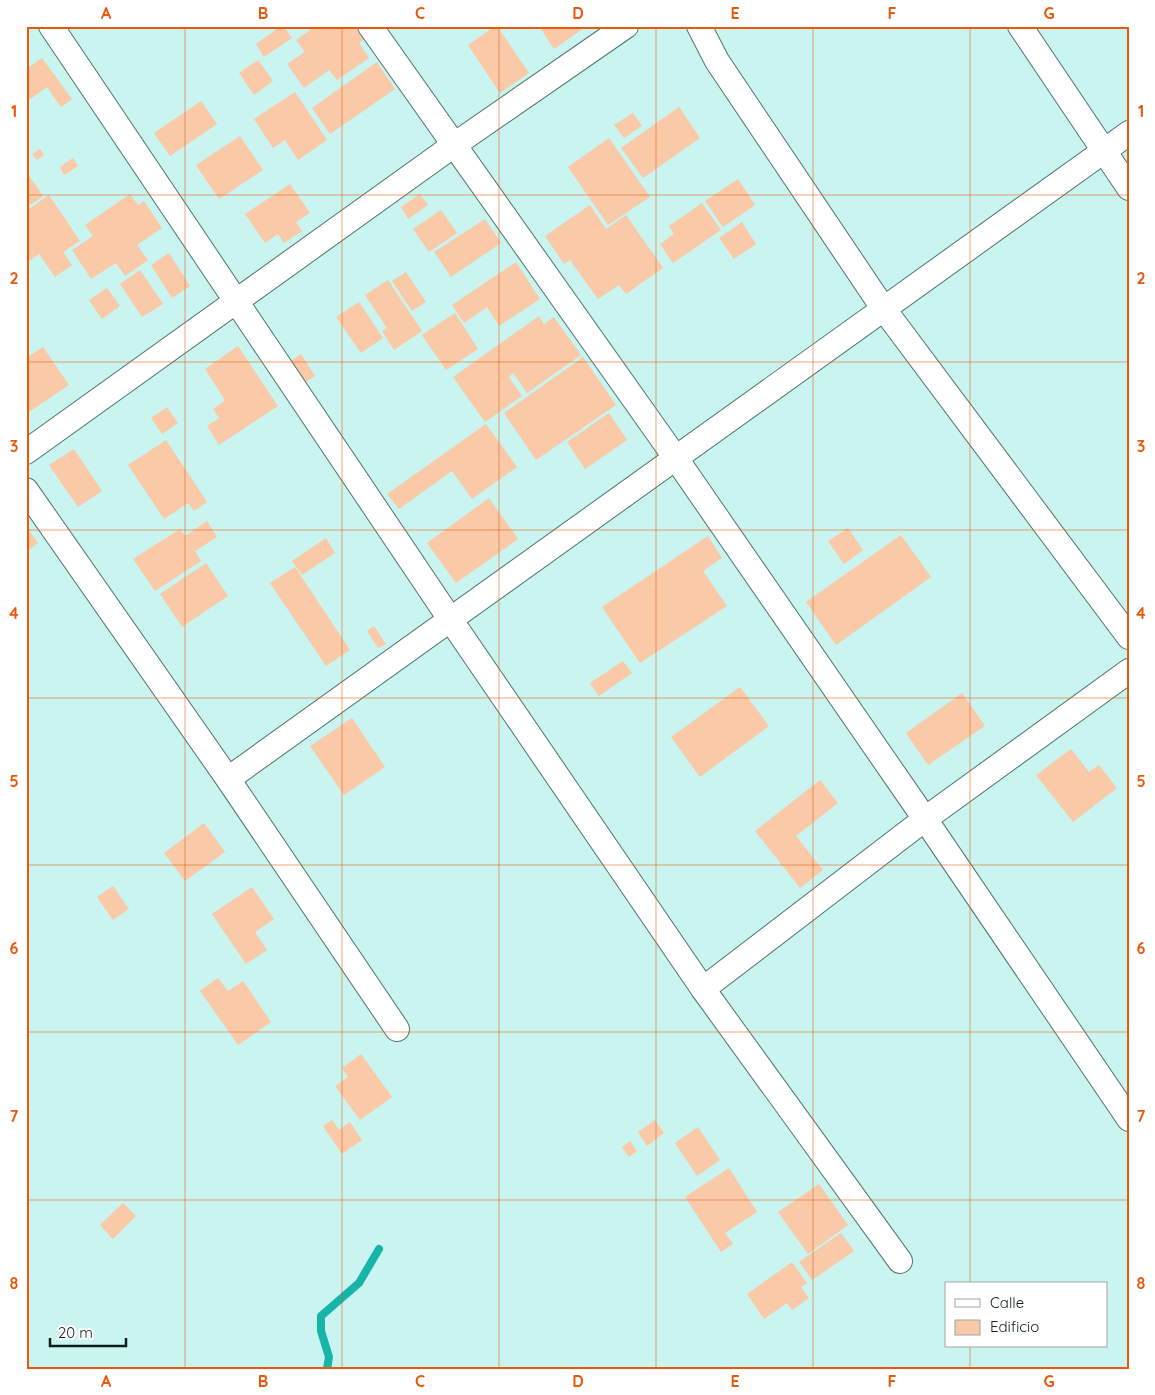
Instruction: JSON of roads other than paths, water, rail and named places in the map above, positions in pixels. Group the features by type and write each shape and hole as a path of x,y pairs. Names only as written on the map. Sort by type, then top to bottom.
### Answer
{"street":[{"path":"51,26 450,619 703,989 900,1261"},
{"path":"370,26 675,457 1129,1119"},
{"path":"26,452 235,301 626,26"},
{"path":"699,26 717,61 883,308 1129,636"},
{"path":"1020,26 1129,188"},
{"path":"228,779 1129,133"},
{"path":"26,490 228,779 397,1029"},
{"path":"703,989 925,819 1129,671"}],"waterway":[{"path":"327,1369 329,1357 321,1331 321,1316 359,1283 379,1249"}]}
